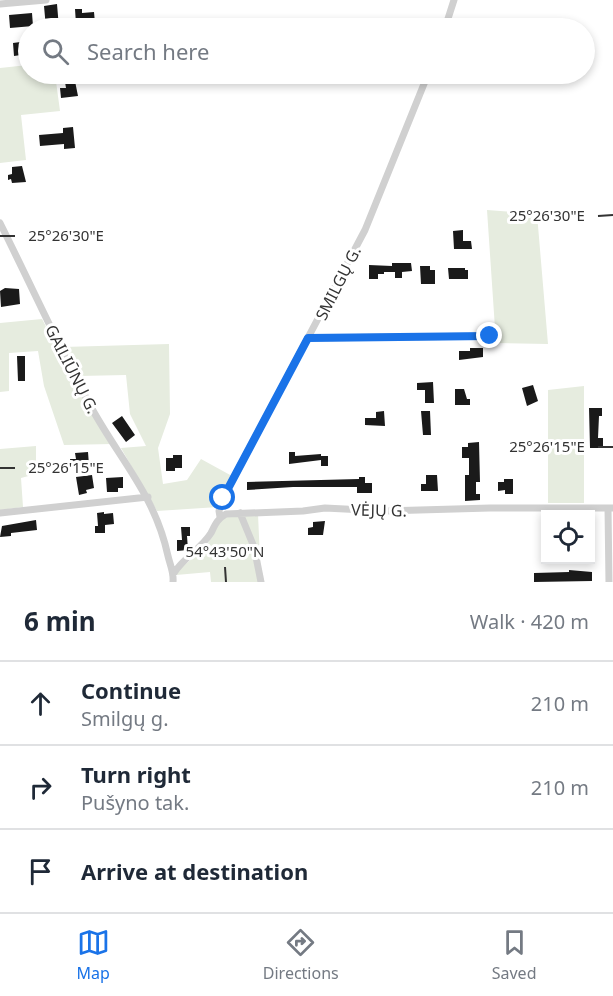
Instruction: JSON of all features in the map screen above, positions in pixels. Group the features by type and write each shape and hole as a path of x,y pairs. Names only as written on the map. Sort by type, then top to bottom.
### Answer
{"street":[{"path":"0,4 46,0"},
{"path":"448,18 454,0"},
{"name":"SMILGŲ G.","path":"220,517 219,511 223,498 365,230 424,84"},
{"name":"GAILIŪNŲ G.","path":"0,224 93,410 148,497 161,525 174,573"},
{"path":"308,338 490,336"},
{"path":"0,513 148,497"},
{"name":"VĖJŲ G.","path":"220,517 226,514 296,512 326,508 384,511 610,508"},
{"path":"609,582 610,508"},
{"path":"240,513 254,547 261,582"},
{"path":"173,582 174,573 203,544 220,517"}],"shaded area":[{"path":"18,66 18,84 56,84 60,111 21,115 26,160 0,163 0,68"},
{"path":"487,210 537,214 548,344 496,343"},
{"path":"42,319 93,416 112,444 64,445 44,386 38,351 9,353 9,391 0,392 0,323"},
{"path":"169,344 170,414 158,448 163,484 187,480 201,459 232,476 218,507 157,511 121,448 146,446 130,414 126,375 79,376 63,347"},
{"path":"584,386 584,503 548,503 548,390"},
{"path":"36,446 36,474 21,478 23,507 0,510 0,449"},
{"path":"258,514 261,582 211,582 210,572 176,575 176,572 205,548 222,519 231,515"}],"building":[{"path":"57,4 58,18 45,18 44,6"},
{"path":"75,9 82,9 82,13 94,12 95,18 76,18"},
{"path":"32,13 32,18 18,18 18,27 10,28 9,15"},
{"path":"18,42 18,55 14,56 13,43"},
{"path":"65,84 76,84 78,96 61,98 60,88 66,88"},
{"path":"73,127 75,148 64,149 64,144 40,146 39,135 63,133 63,128"},
{"path":"22,166 26,182 12,183 11,179 8,180 8,175 12,174 12,167"},
{"path":"463,230 463,241 471,241 472,249 454,249 453,231"},
{"path":"392,263 411,263 412,271 402,272 402,278 395,278 395,272 384,272 384,274 378,274 378,279 369,279 369,265 392,266"},
{"path":"420,266 430,266 430,270 435,270 435,284 421,284"},
{"path":"448,268 465,268 468,270 468,279 449,279"},
{"path":"5,288 19,289 20,304 1,307 0,291"},
{"path":"470,348 483,348 483,357 459,360 459,351 470,351"},
{"path":"17,356 25,356 25,381 18,381"},
{"path":"433,382 434,403 425,403 425,390 417,390 417,383"},
{"path":"533,385 538,401 527,406 522,388"},
{"path":"455,389 464,389 467,399 470,399 470,405 455,405"},
{"path":"589,408 602,408 602,416 599,416 598,438 603,438 603,448 590,448"},
{"path":"384,411 385,426 365,425 365,418 376,418 376,412"},
{"path":"421,411 430,411 431,435 423,435"},
{"path":"122,416 135,435 126,442 112,423"},
{"path":"479,442 480,482 476,482 476,494 480,494 480,500 465,501 465,475 469,475 469,458 462,458 462,447 468,447 468,443"},
{"path":"88,452 89,465 71,465 70,459 76,459 75,453"},
{"path":"289,452 295,452 295,456 321,454 321,456 328,456 328,466 321,466 321,460 289,464"},
{"path":"173,455 182,455 182,468 166,471 166,458 173,458"},
{"path":"92,475 94,488 79,495 76,477"},
{"path":"426,475 437,475 438,491 421,491 421,484 426,484"},
{"path":"123,477 123,488 118,488 118,492 107,492 106,478"},
{"path":"359,477 365,477 365,483 372,483 372,493 357,493 357,487 247,490 247,482 359,479"},
{"path":"504,479 513,479 513,494 505,494 505,490 498,491 498,482 504,482"},
{"path":"104,512 104,514 113,513 114,524 105,525 105,533 95,533 95,526 98,526 97,513"},
{"path":"36,520 37,530 11,533 11,536 0,537 2,526"},
{"path":"325,521 323,535 308,535 308,528 313,527 313,522"},
{"path":"181,527 190,527 190,536 187,536 188,550 177,551 177,540 182,540"},
{"path":"569,570 592,572 592,581 534,582 534,573 569,572"}],"route":[{"path":"223,498 308,338 490,336"}]}
